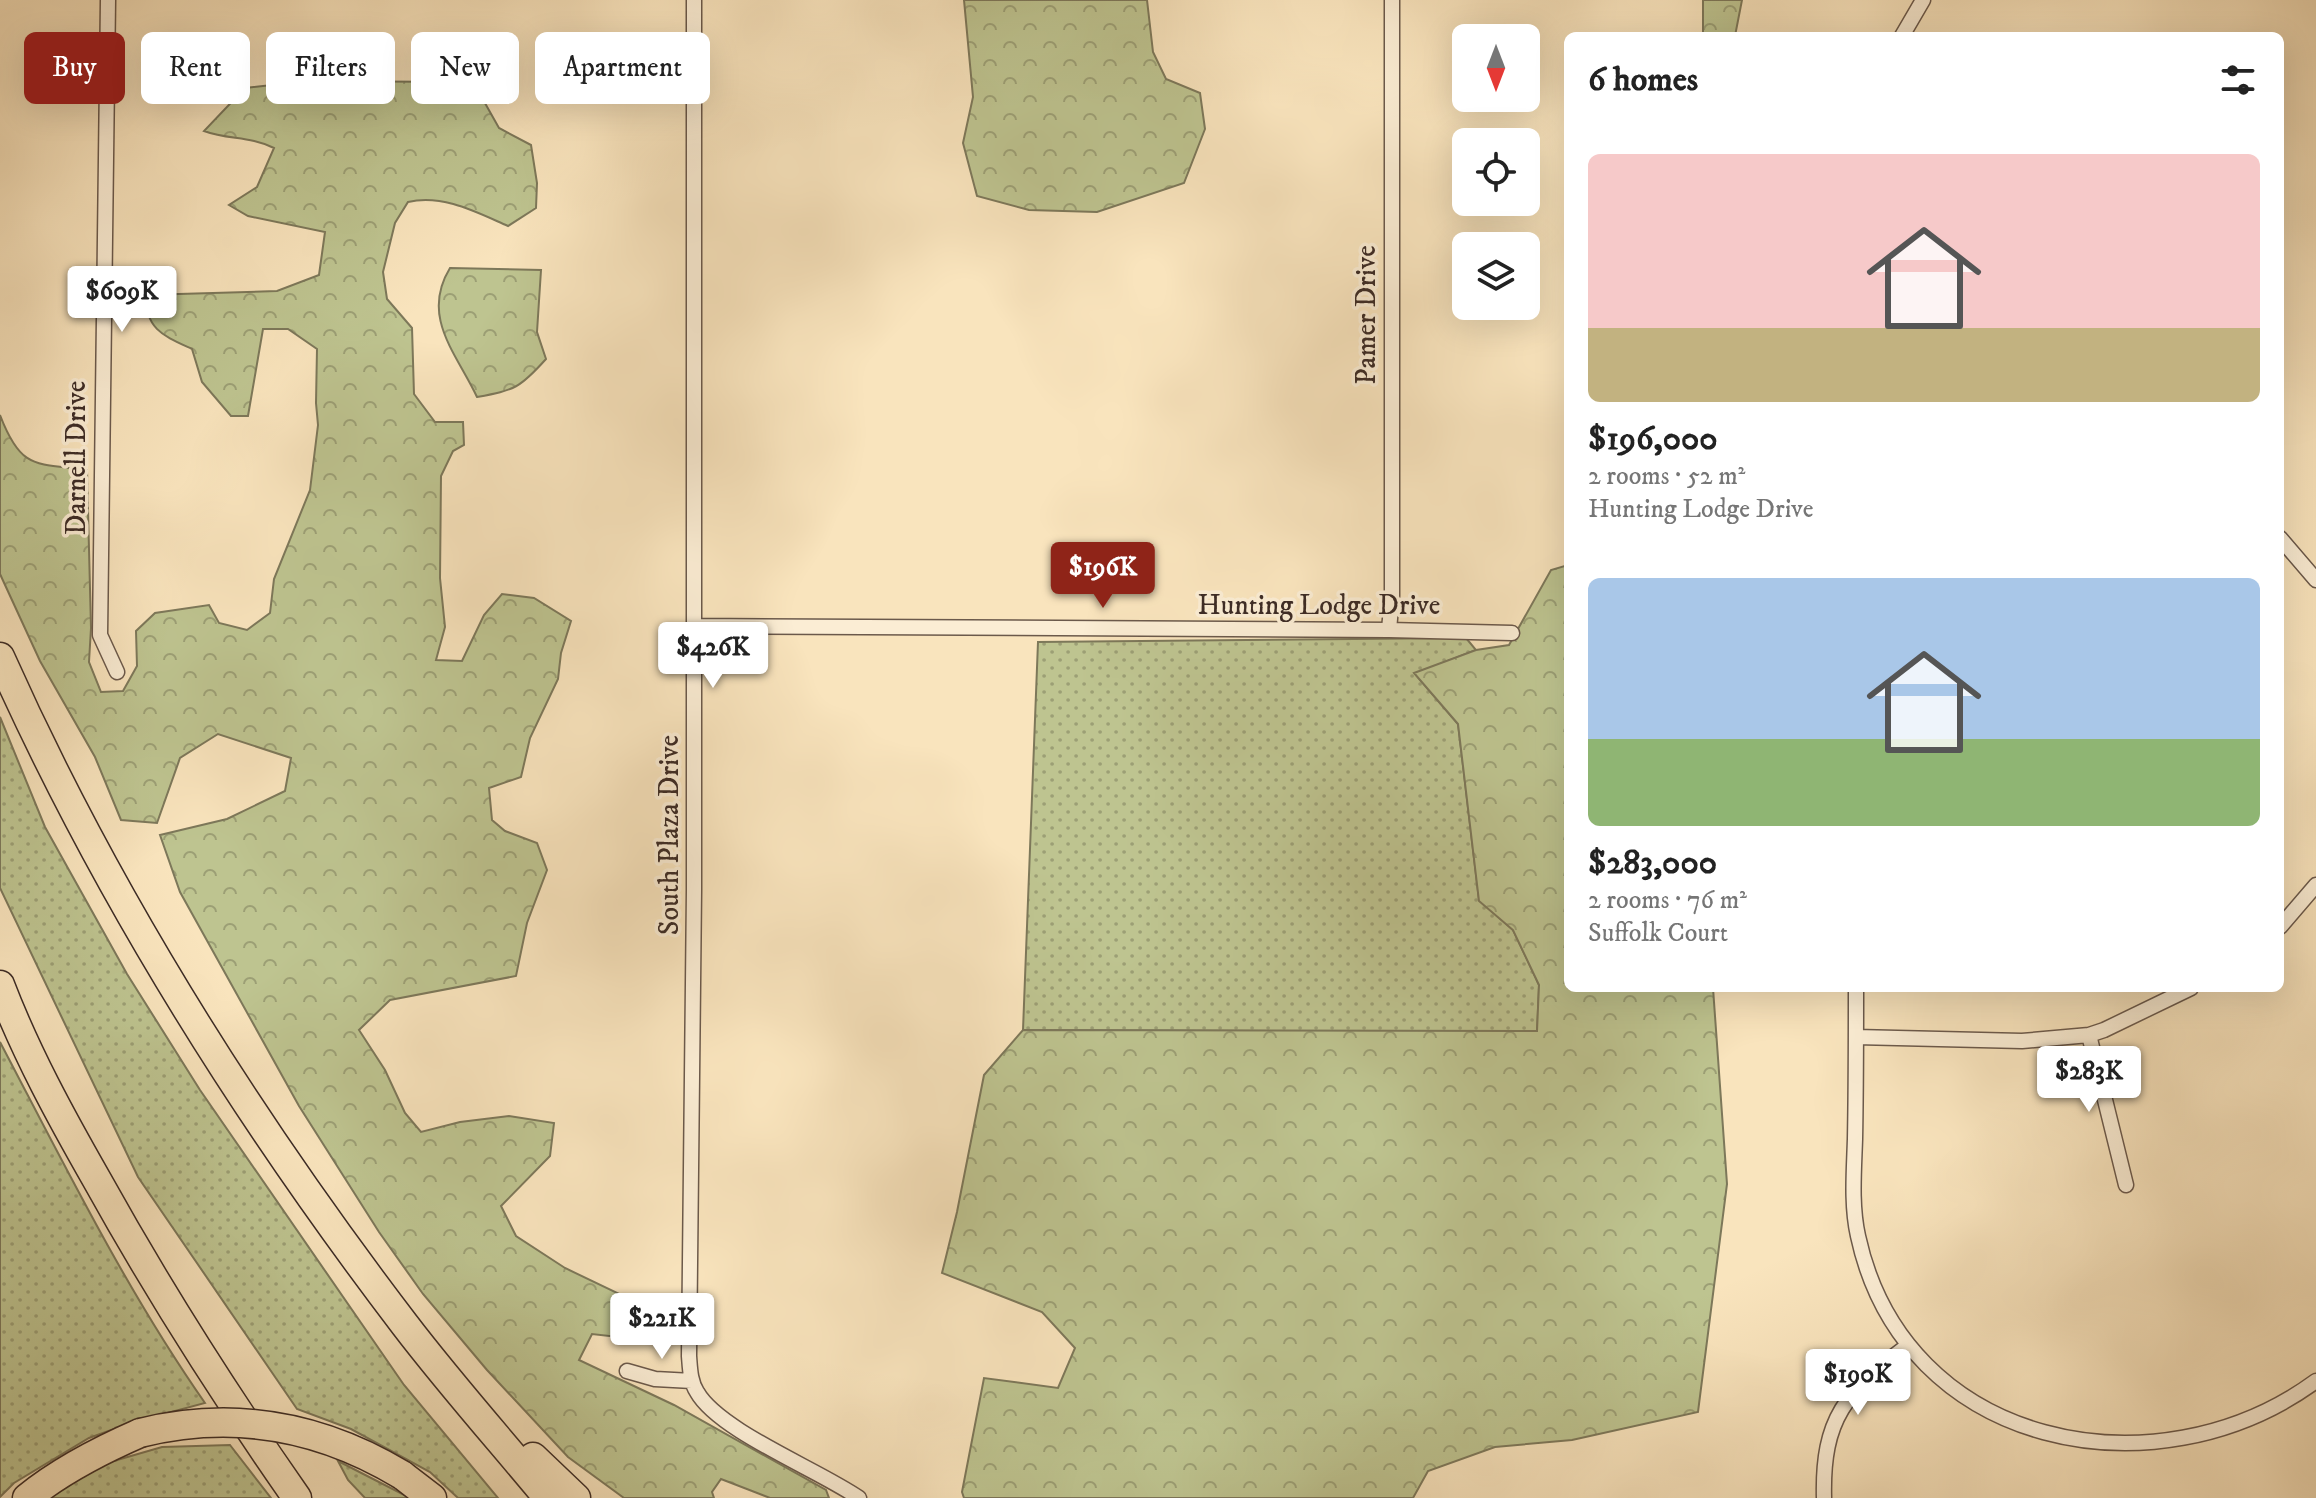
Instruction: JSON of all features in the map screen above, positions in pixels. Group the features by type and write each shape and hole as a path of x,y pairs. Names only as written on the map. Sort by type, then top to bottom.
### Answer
{"highway":[{"path":"0,657 86,832 150,946 239,1092 353,1256 470,1406 548,1498"},
{"path":"0,985 19,1034 126,1233 173,1311 297,1498"},
{"path":"470,1406 543,1466 576,1498"},
{"path":"27,1498 44,1483 140,1433 206,1422 274,1426 339,1442 374,1458 432,1498"},
{"path":"265,1452 319,1498"}],"street":[{"name":"Darnell Drive","path":"108,0 100,635 117,672"},
{"name":"South Plaza Drive","path":"692,1381 689,1356 694,890 694,0"},
{"name":"Pamer Drive","path":"1389,630 1392,596 1392,0"},
{"path":"1904,32 1923,0"},
{"path":"2284,543 2316,580"},
{"name":"Hunting Lodge Drive","path":"694,626 1512,633"},
{"path":"2284,922 2316,885"},
{"path":"1856,992 1854,1181 1858,1236 1882,1304 1907,1346 1949,1390 2013,1434 2073,1452"},
{"path":"1856,1037 2022,1041 2089,1035 2183,992"},
{"path":"2089,1035 2126,1185"},
{"path":"1824,1498 1827,1442 1837,1415 1864,1380 1907,1346"},
{"path":"627,1371 655,1379 692,1381 698,1395 726,1421 859,1498"},
{"path":"2172,1454 2194,1450 2240,1432 2313,1389"},
{"path":"2106,1457 2123,1458"}],"green space":[{"path":"964,0 1147,0 1153,52 1166,79 1200,93 1205,129 1184,183 1097,212 1029,210 977,196 963,143 973,97"},
{"path":"1703,0 1742,0 1736,32 1703,32"},
{"path":"395,82 411,82 411,104 486,104 499,128 531,145 537,183 536,208 508,226 447,202 408,202 395,223 383,272 387,299 412,328 414,394 435,422 463,422 464,445 453,451 441,476 440,578 445,627 436,660 462,661 484,615 502,594 534,598 571,621 561,653 558,679 530,738 521,777 489,788 492,820 505,831 537,843 547,870 527,923 516,976 390,1000 359,1030 385,1070 405,1113 421,1132 460,1122 509,1116 554,1123 550,1156 501,1206 516,1236 565,1268 632,1300 665,1330 636,1339 592,1334 579,1360 674,1405 826,1490 829,1498 770,1498 721,1479 712,1492 714,1498 624,1498 568,1457 487,1370 423,1294 379,1232 299,1106 180,892 160,835 227,819 285,791 291,758 218,734 180,758 157,823 121,820 95,757 40,661 0,574 0,415 15,446 23,455 42,464 87,470 89,662 101,692 123,691 137,666 136,631 155,613 209,605 219,623 247,630 270,613 274,579 310,490 318,425 317,349 288,329 263,329 248,416 231,416 202,382 192,349 165,335 153,324 145,295 277,291 319,275 325,232 248,216 229,205 257,187 274,148 204,131 230,104 250,104 250,87 266,86 266,104 395,104"},
{"path":"450,268 541,270 537,332 546,359 516,386 477,397 452,350 440,319 442,286"},
{"path":"1564,566 1564,992 1713,992 1727,1184 1698,1412 1572,1440 1495,1447 1428,1471 1413,1498 964,1498 962,1492 984,1378 1058,1388 1075,1348 1042,1312 942,1273 984,1075 1023,1030 1537,1031 1539,985 1513,930 1479,901 1458,724 1414,673 1476,650 1509,645 1551,570"},
{"path":"1466,638 1476,650 1415,674 1458,724 1479,900 1513,930 1539,985 1537,1032 1023,1030 1038,642"},
{"path":"0,717 45,827 127,974 200,1090 404,1385 498,1498 458,1498 430,1472 351,1429 297,1409 138,1177 0,888"},
{"path":"0,1042 122,1271 205,1403 89,1438 14,1483 0,1497"},
{"path":"230,1445 271,1498 43,1498 86,1469 162,1447"},
{"path":"338,1461 410,1498 365,1498 348,1480"}]}
